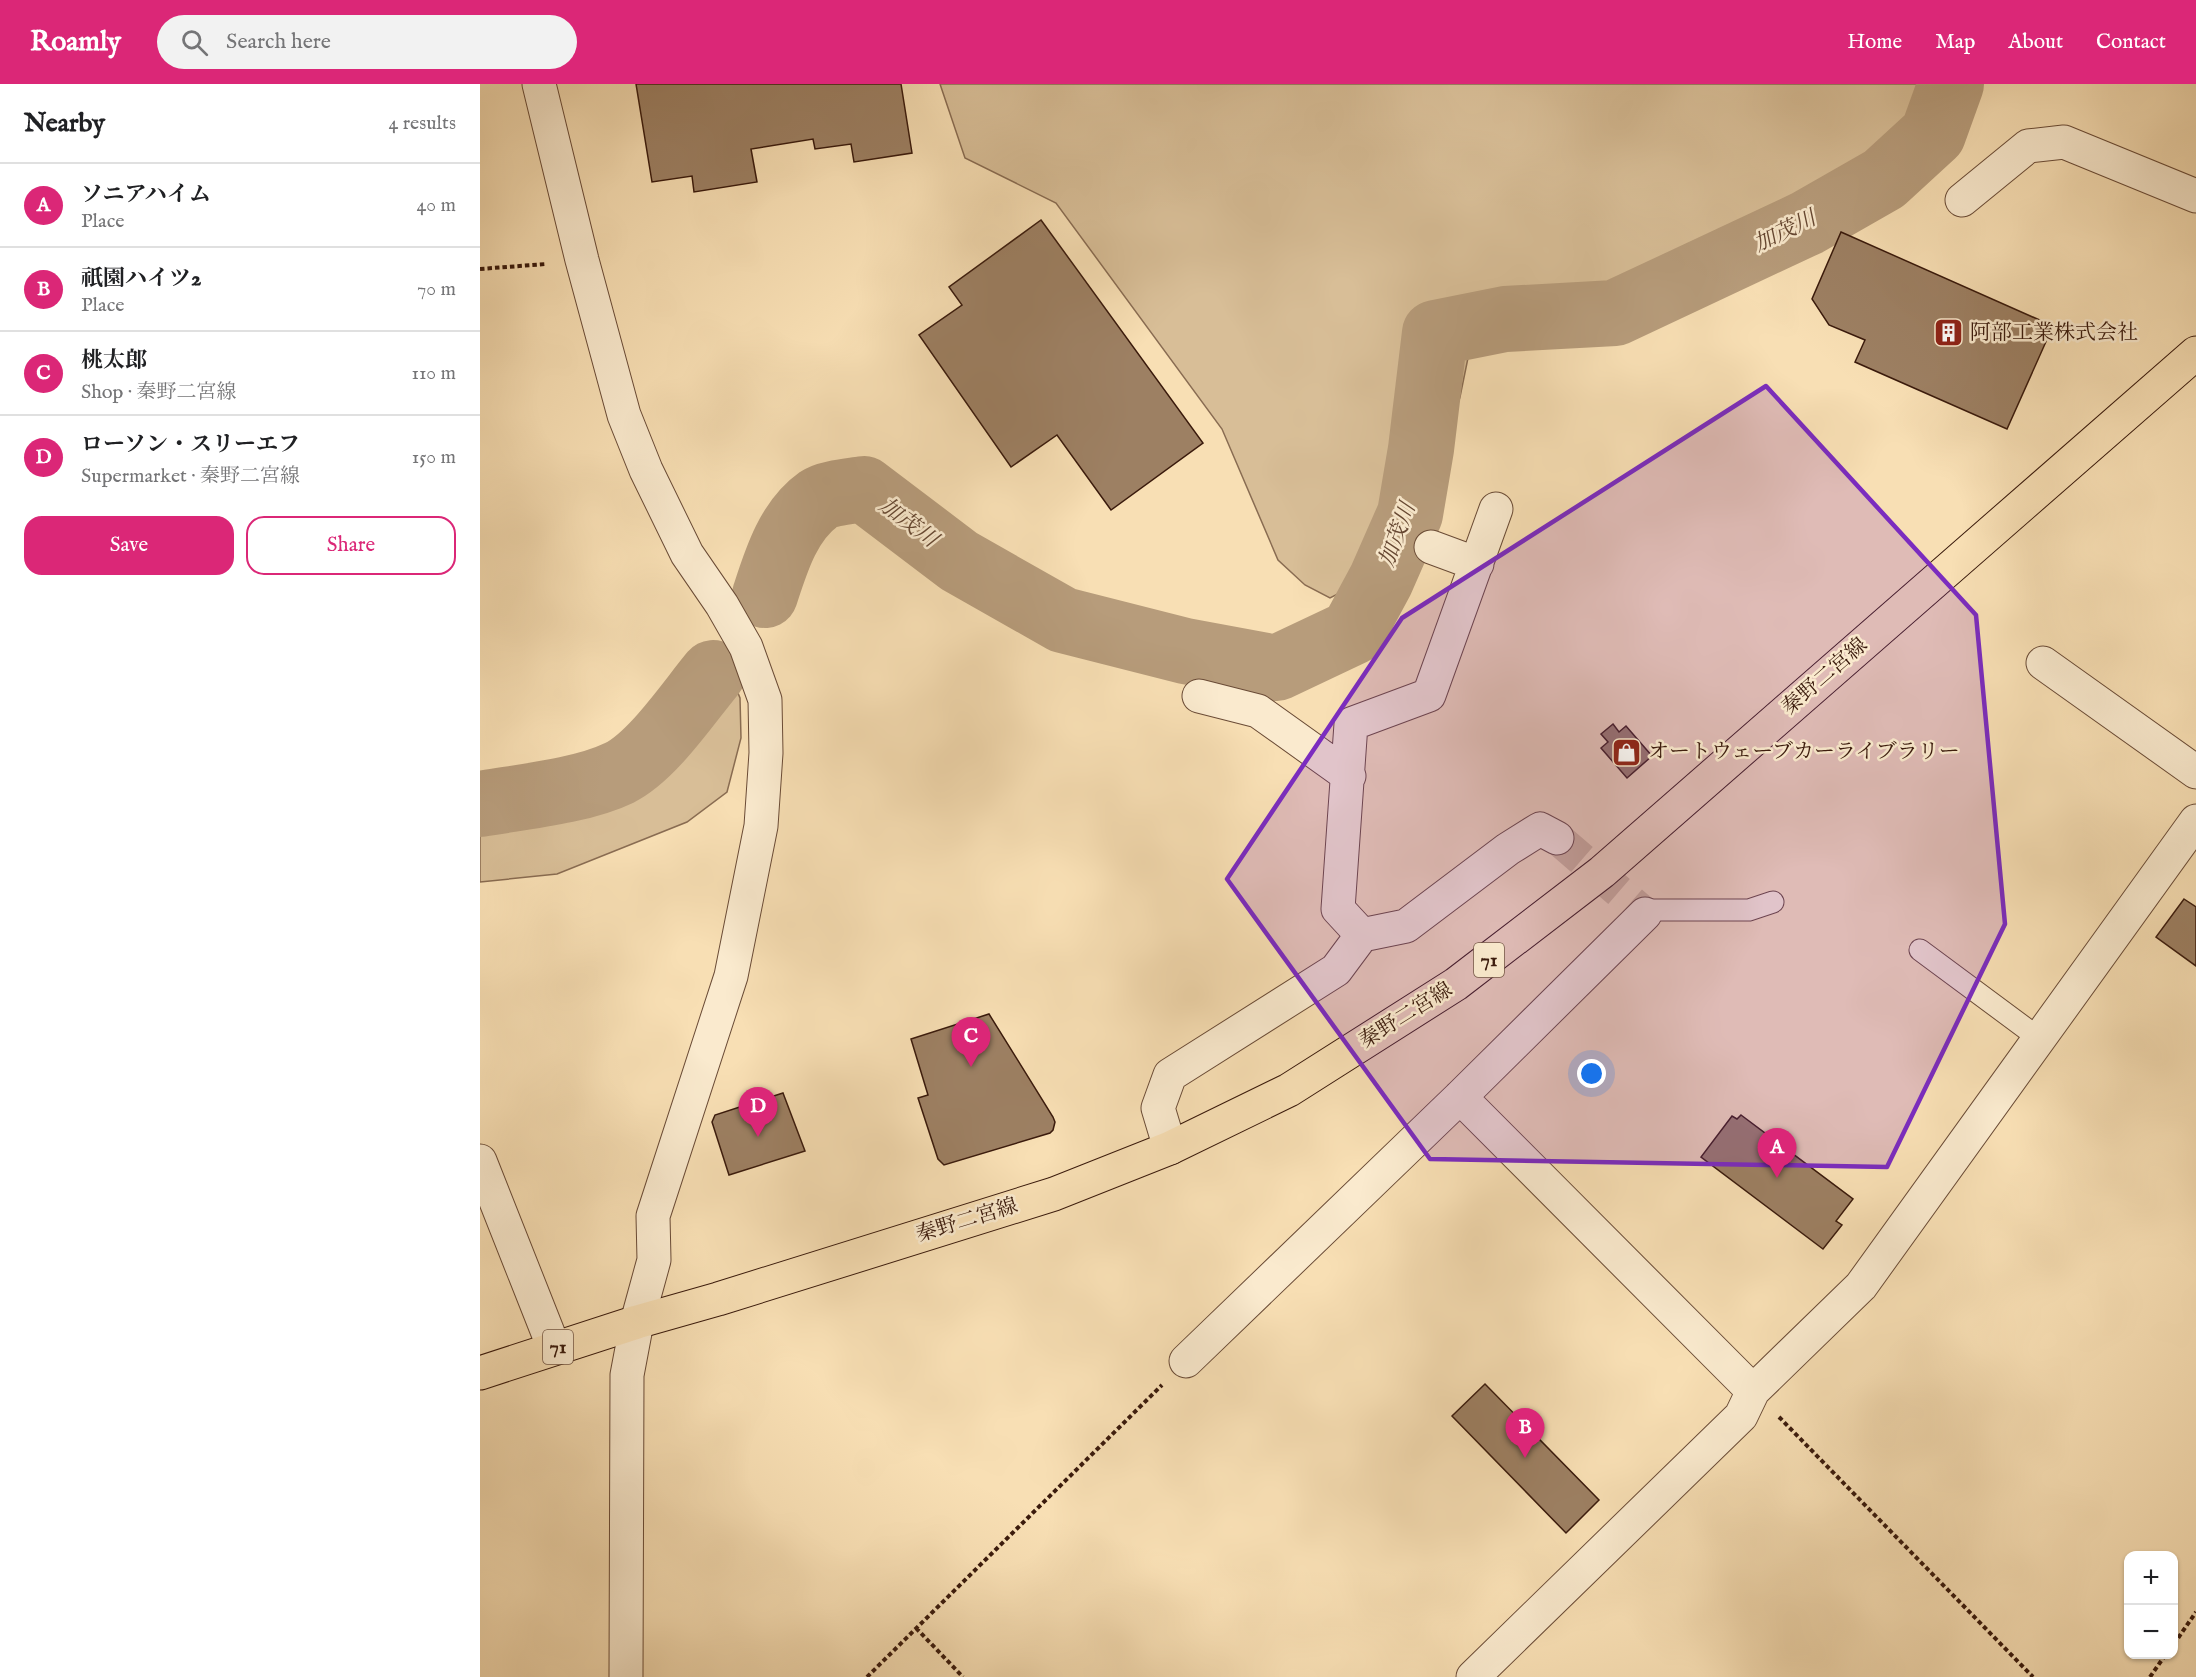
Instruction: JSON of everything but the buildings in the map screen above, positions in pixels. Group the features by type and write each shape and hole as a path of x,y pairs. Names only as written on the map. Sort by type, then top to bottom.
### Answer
{"main road":[{"name":"秦野二宮線","path":"480,1372 1054,1194 1170,1148 1289,1090 1446,991 1602,872 2196,353"}],"street":[{"path":"539,84 582,260 624,415 646,470 687,554 722,605 746,647 765,699 766,753 761,826 734,964 653,1216 654,1260 637,1322 627,1375 626,1677"},
{"path":"1962,200 2028,146 2064,142 2196,196"},
{"path":"1362,935 1338,909 1351,724 1429,695 1496,509"},
{"path":"1431,548 1477,564"},
{"path":"2043,663 2196,772"},
{"path":"1199,696 1258,711 1348,776"},
{"path":"1473,1677 1741,1416 1753,1391 1861,1286 2196,821"},
{"path":"1170,1148 1158,1108 1170,1075 1336,970 1362,935 1406,926 1508,849 1540,829 1557,838"},
{"path":"1186,1361 1645,914"},
{"path":"1460,1096 1753,1391"},
{"path":"480,1161 554,1348"}],"lane":[{"path":"1645,914 1649,910 1749,909 1773,902"},
{"path":"1920,950 2040,1039"}],"path":[{"path":"480,269 582,260"},
{"path":"867,1677 1186,1361"},
{"path":"1753,1391 2033,1677"},
{"path":"2178,1638 2196,1612"},
{"path":"916,1628 963,1677"},
{"path":"2150,1677 2163,1659"}],"highlighted area":[{"path":"1766,386 1976,615 2005,924 1887,1167 1430,1159 1227,879 1402,618"}],"shaded area":[{"path":"940,84 1926,84 1881,162 1618,279 1469,353 1460,397 1440,460 1405,541 1367,579 1330,598 1305,585 1278,560 1222,429 1056,203 965,158"},
{"path":"702,654 727,666 740,698 741,738 727,792 687,822 557,874 480,882 480,780 556,781 600,768 631,738 658,720 681,671"}],"waterway":[{"name":"加茂川","path":"765,595 784,542 808,508 828,495 864,489 959,561 1063,620 1185,651 1277,668 1353,632 1381,580 1410,514 1421,449 1435,333 1505,319 1615,313 1807,223 1884,179 1933,134 1951,84"},
{"name":"加茂川","path":"480,804 570,789 619,773 632,765 657,742 713,673"}],"tunnel":[{"path":"1557,838 1645,914"}],"place":[{"name":"阿部工業株式会社","path":"1949,333"},
{"name":"オートウェーブカーライブラリー","path":"1627,752"},
{"name":"桃太郎","path":"971,1067"},
{"name":"ローソン・スリーエフ","path":"758,1137"},
{"name":"ソニアハイム","path":"1777,1178"},
{"name":"祇園ハイツ2","path":"1525,1458"}]}
